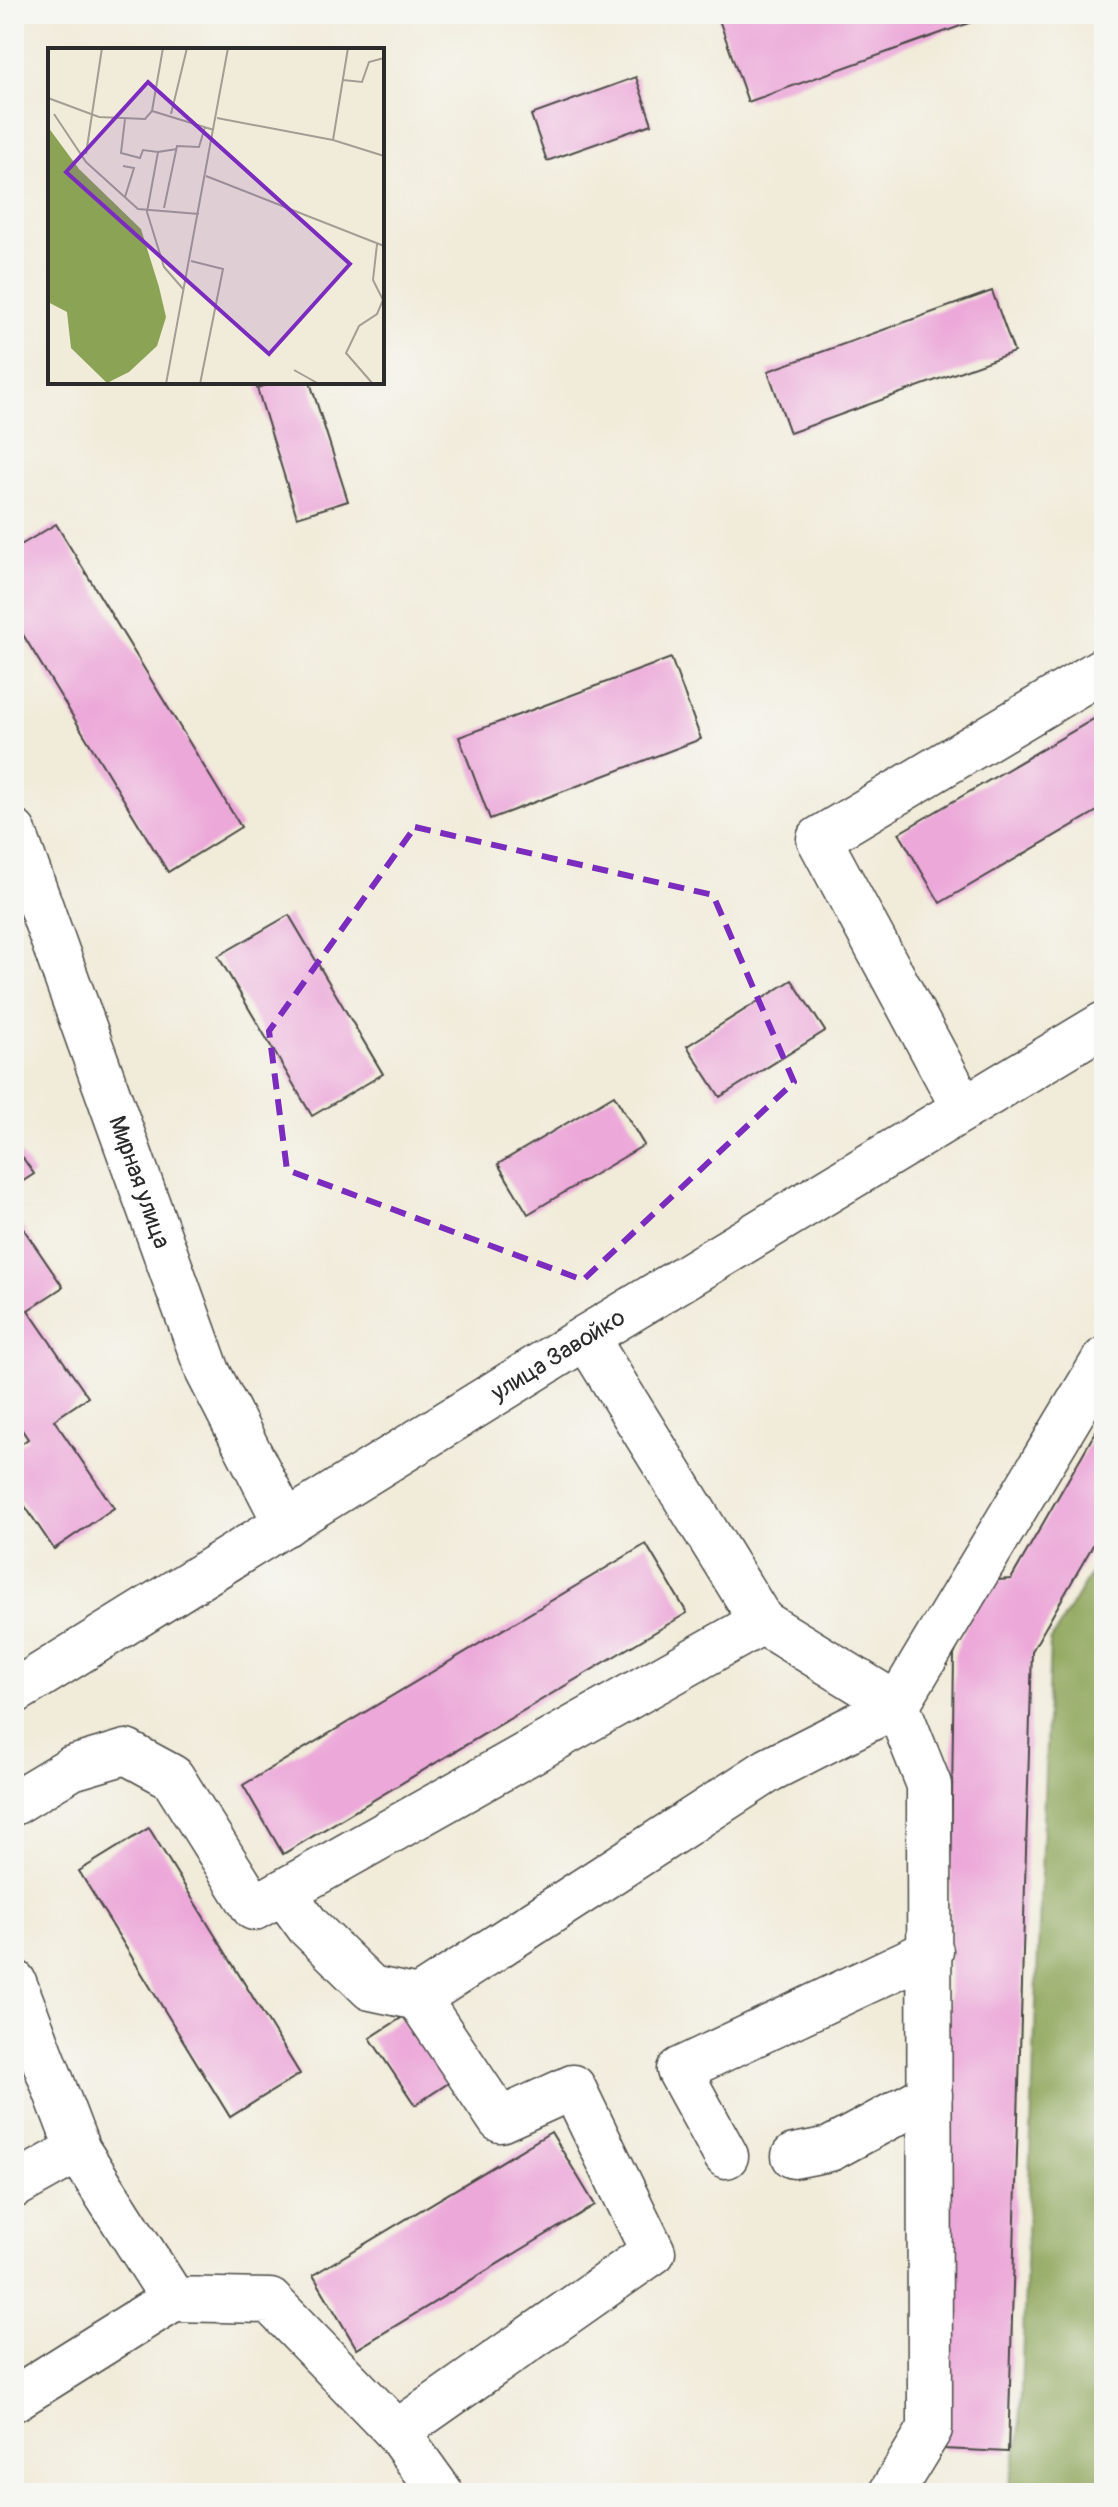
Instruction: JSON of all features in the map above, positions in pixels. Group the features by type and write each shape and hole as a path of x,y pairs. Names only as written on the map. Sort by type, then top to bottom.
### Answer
{"main road":[{"path":"963,1107 819,839 1104,669"},
{"name":"Мирная улица","path":"14,832 208,1372 286,1524"},
{"name":"улица Завойко","path":"14,1692 586,1337 1104,1024"},
{"path":"586,1337 762,1622 897,1705 929,1785 930,2429 891,2493"},
{"path":"418,1998 769,1770 897,1705 1104,1360"},
{"path":"14,1803 72,1768 126,1752 172,1777 254,1908 762,1622"},
{"path":"283,1892 308,1926 371,1988 418,1998 500,2120 573,2087 653,2252 397,2432"},
{"path":"726,2156 679,2070 931,1951"},
{"path":"14,1982 78,2150 173,2299"},
{"path":"794,2156 830,2149 930,2095"},
{"path":"14,2186 78,2150"},
{"path":"14,2399 173,2299 270,2301 397,2432 441,2493"},
{"path":"864,2493 930,2429"}],"highlighted area":[{"path":"415,827 713,895 794,1082 583,1280 287,1170 269,1031"}],"green space":[{"path":"1104,1551 1104,2493 1007,2493 1019,2440 1050,1642"}],"building":[{"path":"717,14 994,14 748,102"},
{"path":"636,77 652,124 547,161 531,115"},
{"path":"992,291 1014,352 790,433 768,371"},
{"path":"269,384 311,384 348,501 297,517 257,388"},
{"path":"56,524 241,827 168,872 14,620 14,549"},
{"path":"671,658 701,739 490,819 459,737"},
{"path":"1104,713 1104,807 940,903 899,833"},
{"path":"289,915 383,1074 312,1116 218,956"},
{"path":"792,980 825,1031 720,1097 687,1046"},
{"path":"614,1095 644,1145 528,1214 498,1164"},
{"path":"14,1145 34,1174 14,1187"},
{"path":"14,1215 63,1287 28,1310 88,1397 54,1420 114,1508 54,1549 14,1490 14,1449 28,1439 14,1418"},
{"path":"1104,1417 1104,1526 1032,1651 1008,2452 943,2449 954,1655 984,1581 1011,1579"},
{"path":"646,1544 687,1613 283,1854 243,1785"},
{"path":"149,1828 300,2074 230,2117 79,1871"},
{"path":"409,2013 453,2080 415,2105 370,2038"},
{"path":"551,2132 595,2205 357,2349 313,2275"}]}
